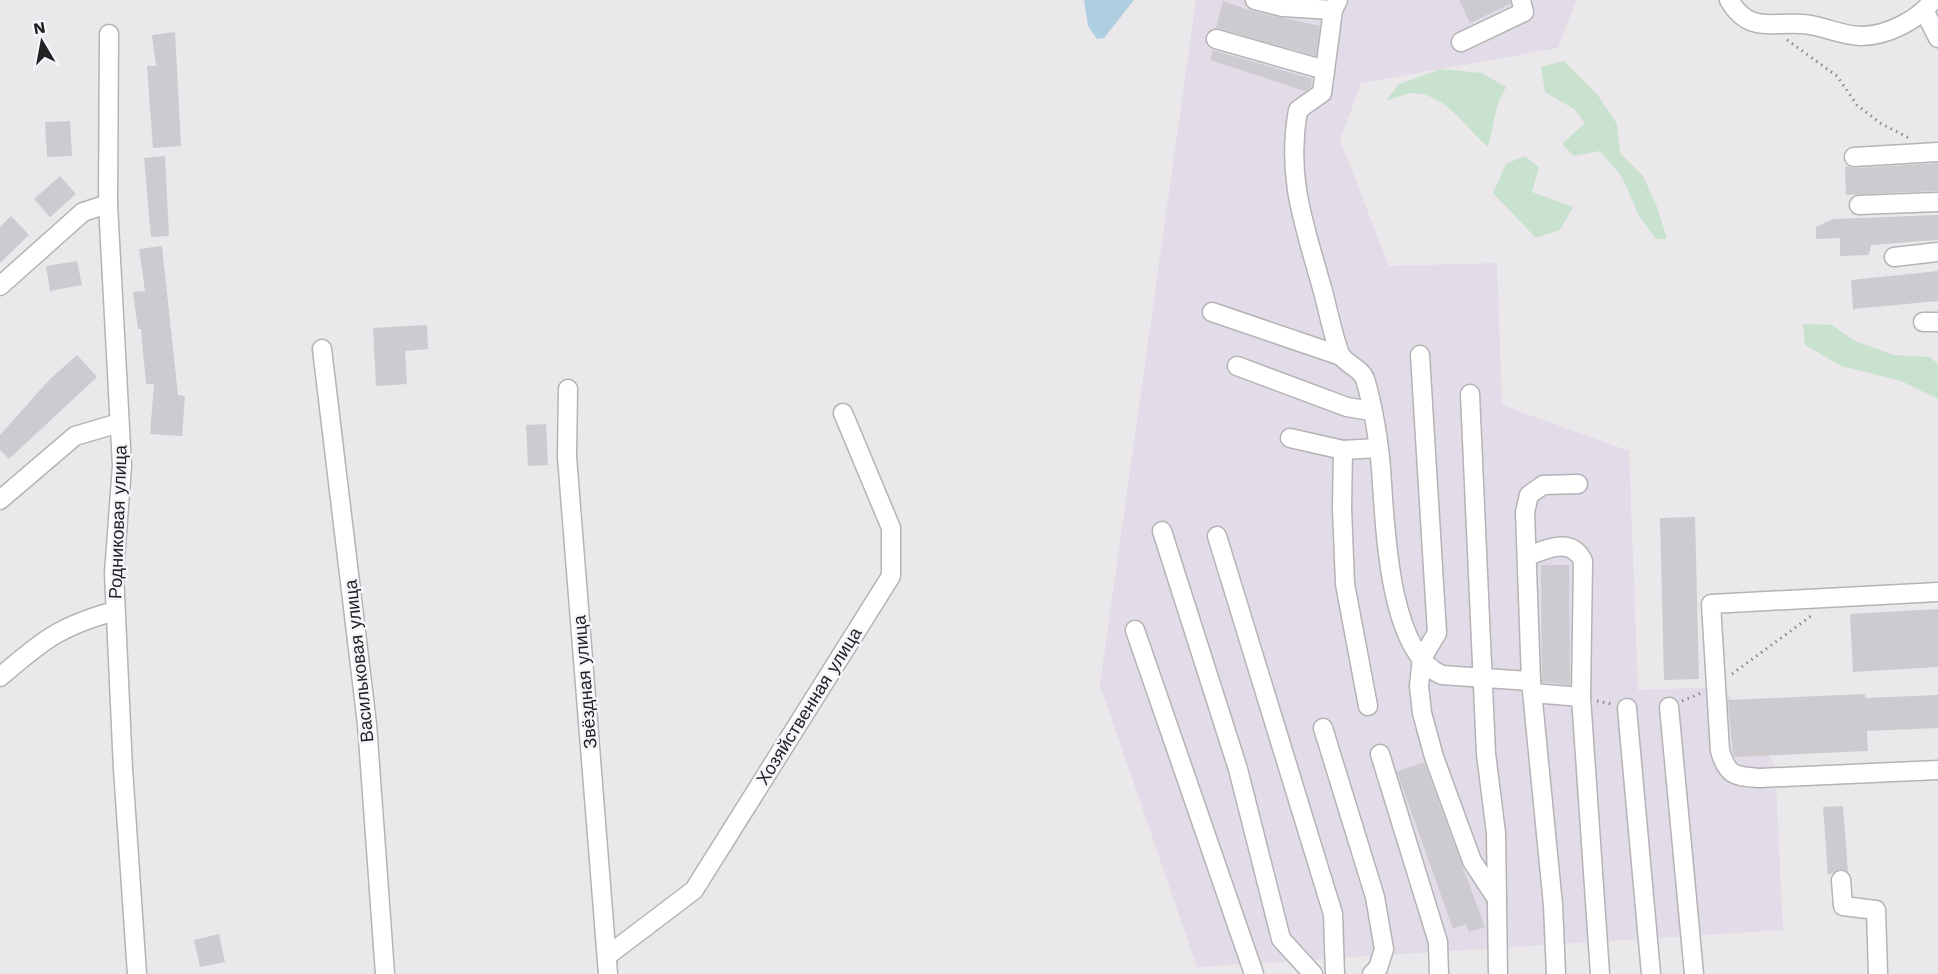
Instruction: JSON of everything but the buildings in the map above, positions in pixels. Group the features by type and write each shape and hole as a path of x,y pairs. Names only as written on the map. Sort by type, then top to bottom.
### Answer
{"street":[{"path":"1255,0 1283,7 1335,5 1322,93 1298,110 1292,139 1294,188 1341,356"},
{"path":"1461,42 1524,12 1521,0"},
{"path":"1729,0 1738,14 1752,23 1826,27 1846,34 1863,36 1896,28 1929,6 1938,38"},
{"name":"Родниковая улица","path":"109,34 108,204 122,466 114,573 125,816 137,974"},
{"path":"1216,39 1325,70"},
{"path":"1854,157 1938,152"},
{"path":"1859,205 1938,202"},
{"path":"0,286 83,212 108,204"},
{"path":"1894,257 1938,252"},
{"path":"1212,312 1341,356 1364,376 1378,448 1391,581 1404,624 1431,670 1442,675 1482,675 1581,697"},
{"name":"Васильковая улица","path":"322,349 367,724 385,974"},
{"path":"1420,355 1437,633 1422,658 1419,686 1422,712 1434,757 1472,861 1497,899"},
{"path":"1237,366 1347,407 1371,411"},
{"name":"Звёздная улица","path":"568,389 567,457 607,965"},
{"path":"1470,394 1486,754 1496,833 1498,974"},
{"name":"Хозяйственная улица","path":"607,965 694,890 891,576 891,528 843,413"},
{"path":"0,500 75,436 119,423"},
{"path":"1290,438 1343,450 1378,448"},
{"path":"1343,450 1342,508 1345,584 1368,705"},
{"path":"1556,974 1532,687 1525,512 1529,495 1543,485 1578,484"},
{"path":"1162,531 1238,769 1281,939 1313,974"},
{"path":"1217,537 1333,915 1335,974"},
{"path":"1528,556 1553,546 1569,547 1580,553 1583,561 1581,697 1600,974"},
{"path":"1938,592 1711,604 1720,751 1725,768 1736,776 1760,778 1938,770"},
{"path":"0,677 44,639 79,621 116,611"},
{"path":"1135,630 1254,974"},
{"path":"1669,707 1694,974"},
{"path":"1628,708 1650,974"},
{"path":"1323,728 1375,897 1384,949 1378,968 1372,974"},
{"path":"1380,754 1438,942 1439,974"},
{"path":"1841,880 1843,906 1876,910 1878,974"}],"path":[{"path":"1766,24 1837,76 1857,105 1880,123 1938,152"}],"shaded area":[{"path":"1196,0 1576,0 1558,48 1361,83 1340,140 1389,266 1497,263 1502,405 1629,451 1638,690 1724,687 1775,765 1783,930 1197,967 1100,685"}],"green space":[{"path":"1564,61 1597,94 1617,124 1620,153 1643,176 1657,207 1667,239 1656,239 1639,216 1622,177 1600,151 1574,156 1562,144 1585,123 1574,109 1545,92 1541,67"},
{"path":"1441,69 1482,73 1506,87 1498,103 1488,147 1455,113 1436,99 1413,93 1386,101 1399,84"},
{"path":"1524,156 1539,167 1532,192 1573,207 1560,230 1536,238 1493,193 1506,164"},
{"path":"1803,324 1832,325 1853,340 1893,355 1930,357 1938,364 1938,399 1901,381 1841,366 1805,345"}],"water":[{"path":"1084,0 1134,0 1104,38 1097,39 1088,26"}]}
